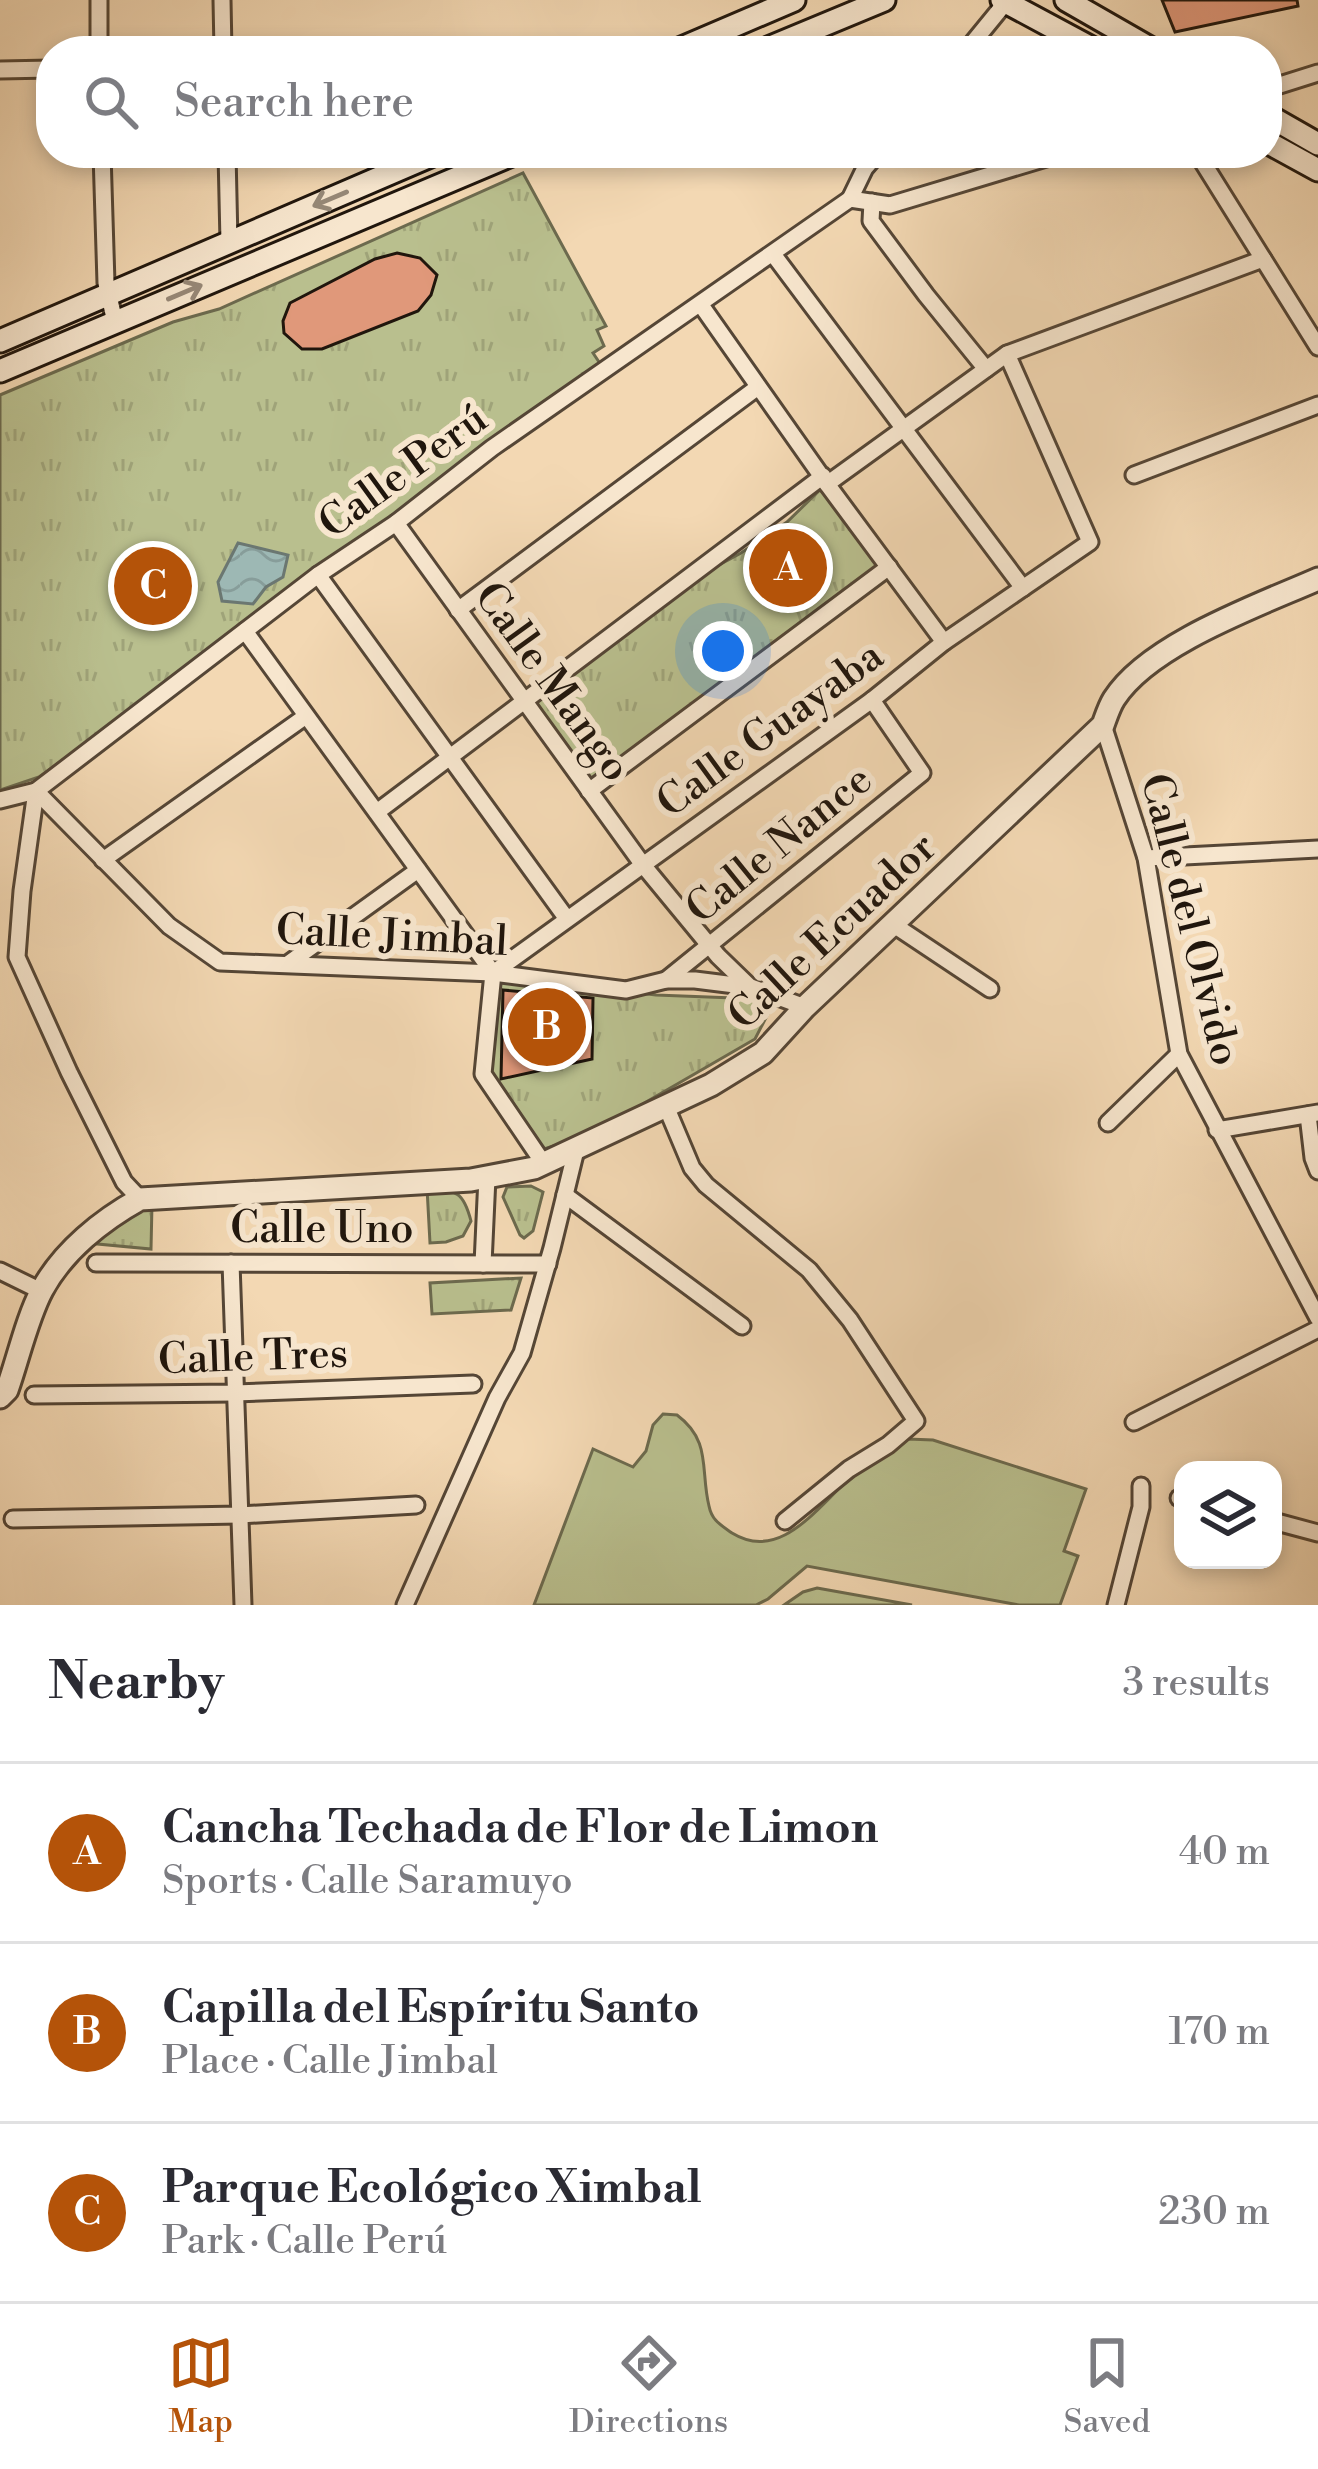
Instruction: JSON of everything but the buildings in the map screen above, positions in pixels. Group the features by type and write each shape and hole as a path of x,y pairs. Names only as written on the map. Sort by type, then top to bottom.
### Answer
{"street":[{"path":"99,0 99,36"},
{"path":"222,0 223,36"},
{"path":"710,36 794,0"},
{"path":"797,36 884,0"},
{"path":"1066,0 1129,36"},
{"path":"977,36 1004,1 1069,36"},
{"path":"0,70 36,69"},
{"path":"1282,84 1318,73"},
{"path":"1282,124 1318,144"},
{"path":"1282,150 1318,170"},
{"path":"102,168 106,283 116,322"},
{"path":"227,168 229,242"},
{"path":"0,341 402,168"},
{"path":"0,371 480,168"},
{"name":"Calle Perú","path":"0,800 36,790 492,448 850,199 865,168"},
{"path":"850,199 890,205 1013,168"},
{"path":"1206,168 1318,347"},
{"path":"872,202 872,220 986,369"},
{"path":"257,230 269,255"},
{"path":"773,254 1023,588"},
{"path":"377,812 825,480 1007,354 1263,259"},
{"path":"701,305 944,643"},
{"name":"Calle Guayaba","path":"493,973 1090,542 1007,354"},
{"path":"458,610 758,387"},
{"path":"1134,476 1318,404"},
{"name":"Calle Mango","path":"396,523 643,865 751,987"},
{"path":"589,790 889,567"},
{"path":"318,575 567,919"},
{"name":"Calle Ecuador","path":"140,1199 487,1177 534,1168 711,1084 763,1053 1103,725 1115,697 1152,661 1204,629 1318,579"},
{"path":"244,631 493,973 483,1074 544,1164"},
{"name":"Calle Nance","path":"666,980 922,772 872,700"},
{"path":"103,860 306,716"},
{"name":"Calle del Olvido","path":"1103,725 1146,858 1180,1054 1318,1318"},
{"path":"0,1397 7,1390 41,1291 61,1262 108,1216 140,1199 124,1182 17,957 36,790"},
{"name":"Calle Jimbal","path":"36,790 169,926 220,962 493,973 626,990 666,980 695,980 751,987 806,1007"},
{"path":"1146,858 1318,849"},
{"path":"288,964 418,869"},
{"path":"894,925 990,989"},
{"path":"1108,1123 1180,1054"},
{"path":"665,1104 692,1168 706,1186 809,1270 850,1320 916,1421 784,1522"},
{"path":"1217,1130 1313,1114 1312,1158 1318,1171"},
{"path":"405,1605 496,1398 522,1353 576,1150"},
{"path":"483,1264 487,1177"},
{"path":"565,1195 742,1326"},
{"name":"Calle Uno","path":"96,1263 548,1264"},
{"path":"231,1263 243,1605"},
{"path":"0,1271 41,1291"},
{"path":"1134,1422 1318,1329"},
{"name":"Calle Tres","path":"34,1395 235,1394 473,1384"},
{"path":"1116,1605 1141,1507 1141,1486"},
{"path":"13,1519 239,1515 416,1505"},
{"path":"1282,1523 1318,1533"}],"green space":[{"path":"523,173 606,326 597,330 604,346 593,353 605,371 39,777 0,790 0,395 173,322 219,309"},
{"path":"824,486 885,565 589,788 529,703 682,585 787,522"},
{"path":"496,976 656,995 760,999 771,1008 755,1039 589,1135 544,1149 491,1071"},
{"path":"531,1186 543,1192 533,1231 524,1238 503,1197 507,1187"},
{"path":"427,1188 452,1192 465,1203 471,1221 463,1236 430,1243"},
{"path":"152,1204 151,1249 87,1243 112,1218"},
{"path":"521,1278 511,1310 432,1314 430,1283"},
{"path":"663,1414 677,1415 696,1435 715,1519 749,1540 765,1541 795,1529 853,1476 908,1439 933,1440 1086,1489 1064,1551 1078,1556 1060,1605 1019,1605 807,1566 756,1605 534,1605 593,1449 633,1467"},
{"path":"817,1588 912,1605 784,1605"}],"water":[{"path":"238,543 288,555 283,577 266,587 253,604 222,601 218,582"}],"place":[{"name":"Cancha Techada de Flor de Limon","path":"788,568"},
{"name":"Parque Ecológico Ximbal","path":"153,586"},
{"name":"Capilla del Espíritu Santo","path":"547,1027"}]}
